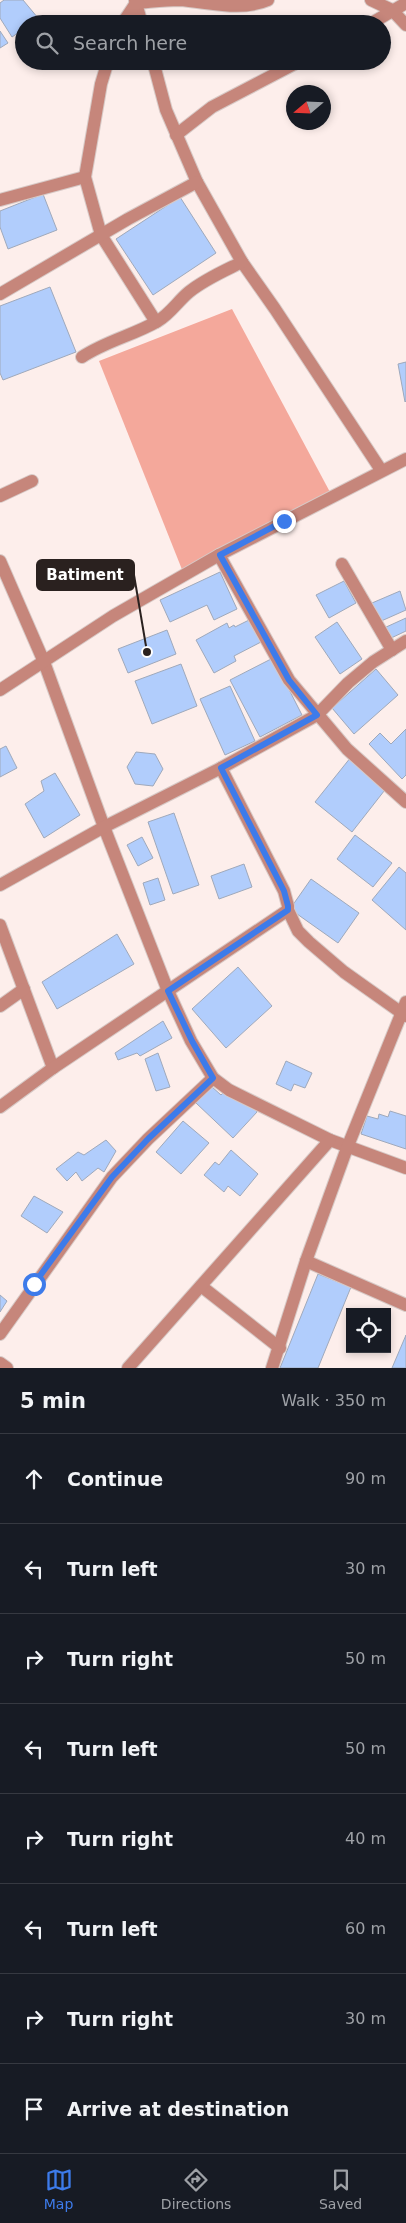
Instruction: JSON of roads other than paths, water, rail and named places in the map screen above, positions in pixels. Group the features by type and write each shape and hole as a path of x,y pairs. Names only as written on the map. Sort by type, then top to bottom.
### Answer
{"street":[{"path":"136,2 177,0 238,6 255,5 268,0"},
{"path":"371,0 392,10 406,25"},
{"path":"128,15 136,2"},
{"path":"136,2 140,15"},
{"path":"384,15 406,3"},
{"path":"105,70 101,84 85,177 101,235 156,322"},
{"path":"155,70 166,110 197,182 242,262 381,470"},
{"path":"176,135 212,107 283,70"},
{"path":"0,200 85,177"},
{"path":"0,294 197,182"},
{"path":"82,357 96,348 156,322 176,307 187,293 242,262"},
{"path":"0,690 112,616 220,555 381,470 406,459"},
{"path":"0,496 32,481"},
{"path":"220,555 289,680 347,748 406,802"},
{"path":"0,561 44,662 104,827 168,991 192,1041 213,1078 229,1090 330,1140 406,1168"},
{"path":"342,564 392,650"},
{"path":"0,886 104,827 221,768 317,715 348,683 406,641"},
{"path":"221,768 284,891 288,910 298,931 310,942 404,1011 348,1148 306,1261 280,1348 272,1368"},
{"path":"0,1107 52,1068 288,910"},
{"path":"0,925 52,1068"},
{"path":"0,1006 24,989"},
{"path":"0,1334 112,1177 148,1139 213,1078"},
{"path":"128,1368 330,1140"},
{"path":"306,1261 406,1305"},
{"path":"200,1286 280,1348"},
{"path":"0,1363 7,1368"}],"place":[{"name":"Batiment","path":"147,652"}]}
